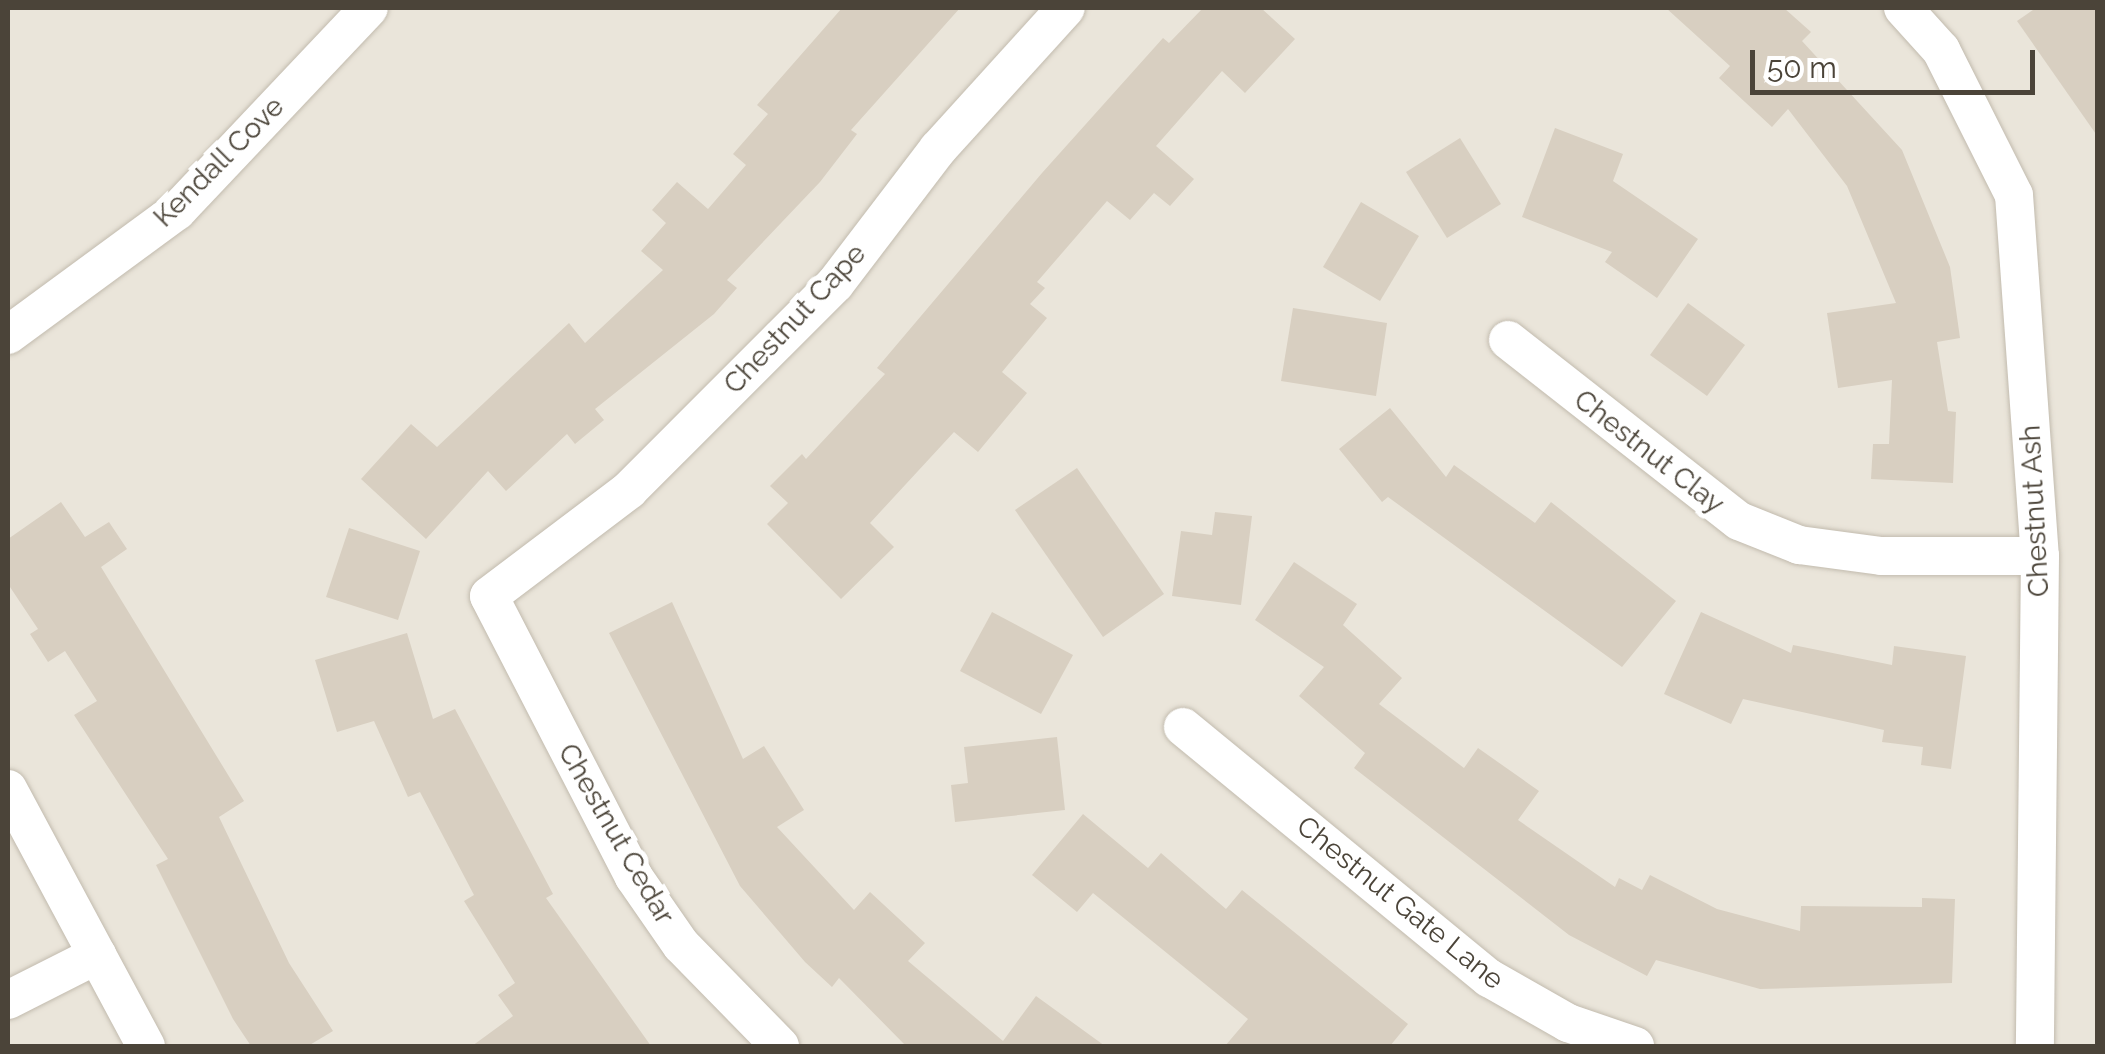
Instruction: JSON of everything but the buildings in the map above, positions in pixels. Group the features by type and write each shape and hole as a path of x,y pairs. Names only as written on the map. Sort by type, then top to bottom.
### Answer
{"street":[{"name":"Kendall Cove","path":"8,336 177,211 369,8"},
{"name":"Chestnut Cape","path":"488,596 629,490 836,284 938,150 1066,8"},
{"name":"Chestnut Ash","path":"1902,8 1941,50 2014,195 2040,556 2035,1046"},
{"name":"Chestnut Clay","path":"1508,340 1738,521 1799,544 1882,556 2040,556"},
{"name":"Chestnut Cedar","path":"488,596 634,878 681,945 780,1046"},
{"name":"Chestnut Gate Lane","path":"1183,727 1489,978 1568,1024 1636,1046"},
{"path":"8,789 146,1046"},
{"path":"8,1000 97,955"}],"shaded area":[{"path":"8,8 2097,8 2097,1046 8,1046"}]}
